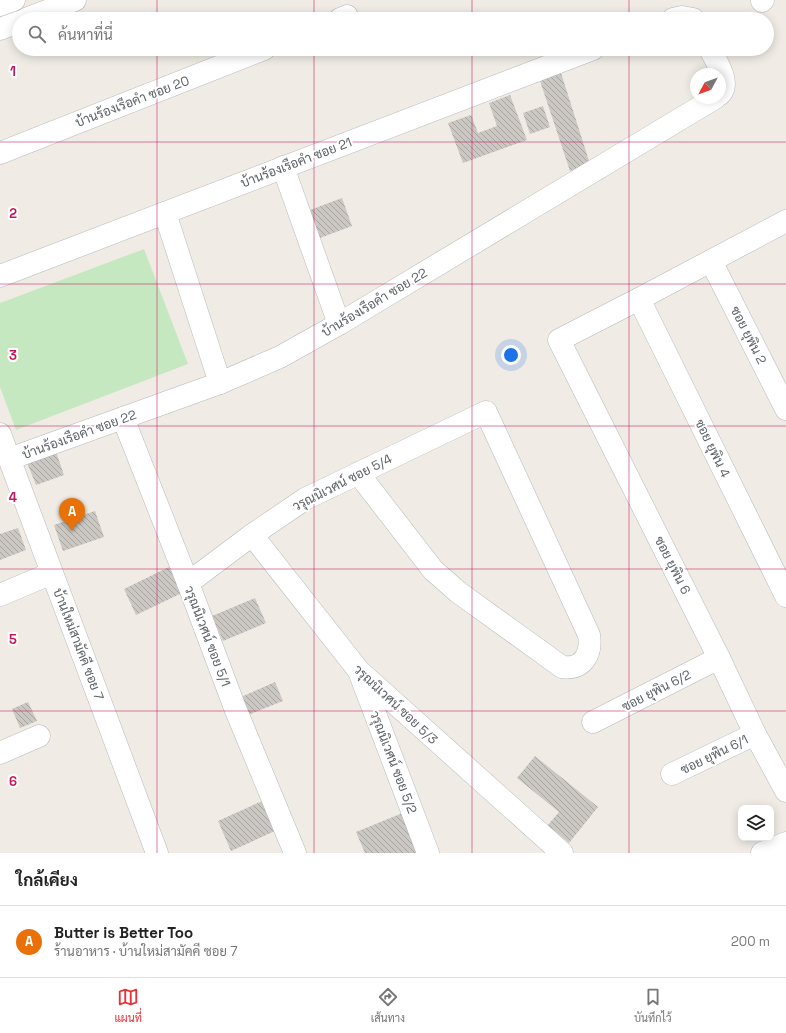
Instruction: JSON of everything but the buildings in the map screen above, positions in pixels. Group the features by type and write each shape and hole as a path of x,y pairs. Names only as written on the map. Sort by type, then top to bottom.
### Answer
{"street":[{"path":"0,5 14,0"},
{"path":"44,12 75,0"},
{"path":"0,29 12,25"},
{"name":"บ้านร้องเรือคำ ซอย 20","path":"0,153 246,56"},
{"name":"บ้านร้องเรือคำ ซอย 21","path":"0,276 575,56"},
{"path":"713,56 718,68"},
{"name":"บ้านร้องเรือคำ ซอย 22","path":"9,459 220,383 280,357 339,324 705,104"},
{"path":"283,167 339,324"},
{"path":"165,213 220,383"},
{"path":"639,299 785,223"},
{"name":"ซอย ยุพิน 2","path":"711,261 786,409"},
{"name":"ซอย ยุพิน 6","path":"639,299 559,340 719,658 755,734 786,791"},
{"name":"ซอย ยุพิน 4","path":"639,299 786,596"},
{"name":"วรุณนิเวศน์ ซอย 5/4","path":"188,583 252,535 305,499 358,473 486,412 589,634 591,644 590,652 575,667 562,667 458,592 433,570 358,473"},
{"name":"วรุณนิเวศน์ ซอย 5/1","path":"123,418 235,708 295,853"},
{"name":"บ้านใหม่สามัคคี ซอย 7","path":"0,434 157,853"},
{"name":"วรุณนิเวศน์ ซอย 5/3","path":"252,535 359,672 562,853"},
{"path":"0,595 52,573"},
{"name":"ซอย ยุพิน 6/2","path":"593,722 719,658"},
{"name":"วรุณนิเวศน์ ซอย 5/2","path":"359,672 428,853"},
{"name":"ซอย ยุพิน 6/1","path":"672,774 755,734"},
{"path":"0,753 39,736"},
{"path":"762,853 786,843"}],"green space":[{"path":"144,249 188,364 16,430 0,387 0,303"}],"place":[{"name":"Butter is Better Too","path":"72,531"}]}
